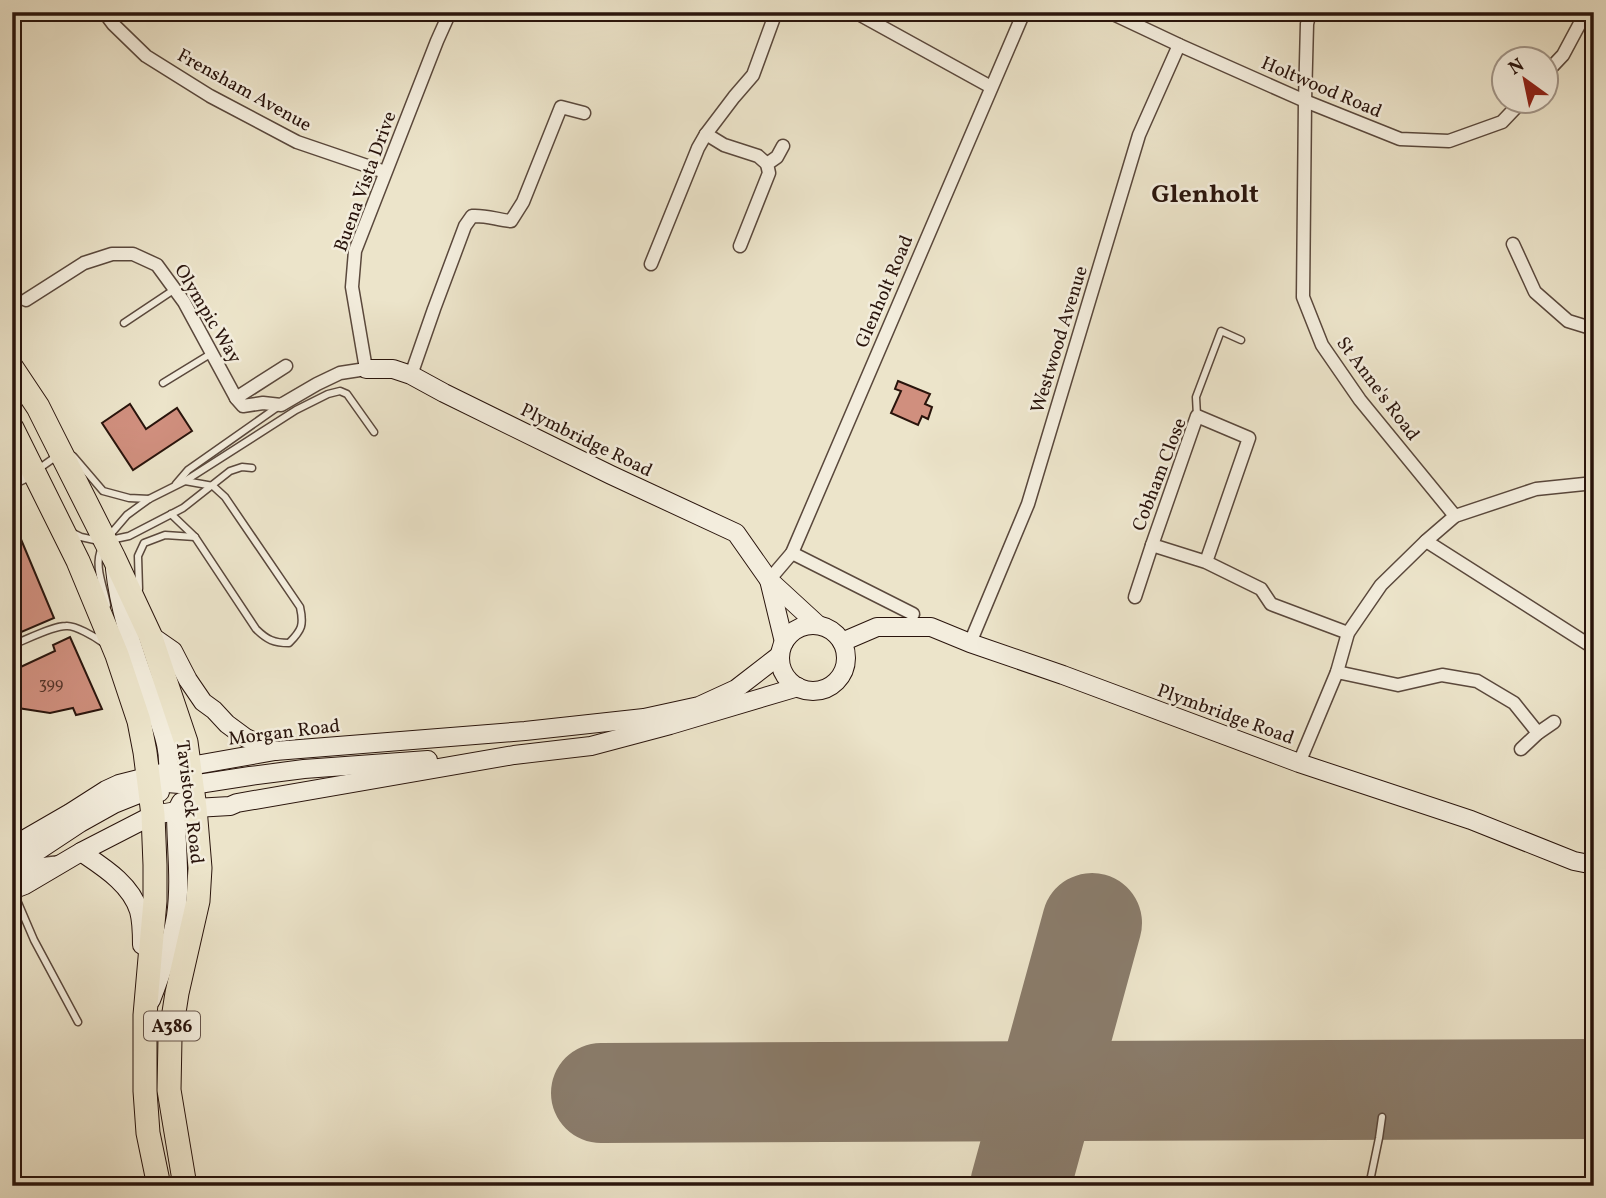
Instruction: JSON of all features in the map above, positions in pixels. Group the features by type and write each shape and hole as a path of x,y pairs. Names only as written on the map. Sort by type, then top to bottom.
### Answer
{"highway":[{"name":"Tavistock Road","path":"12,368 38,407 145,625 186,742 173,788 153,816 155,901 145,1015 145,1091 148,1133 159,1186"},
{"name":"Tavistock Road","path":"12,428 78,561 117,655 139,721 173,788 200,868 198,901 177,993 170,1038 169,1090 185,1186"}],"main road":[{"name":"Plymbridge Road","path":"366,369 393,369 411,375 611,475 736,533 769,580 818,625 834,632 842,642 877,627 931,627 1299,763 1471,820 1574,861 1594,865"},
{"path":"109,550 117,591 164,732 173,788 178,885 176,915 166,964 145,1015"},
{"name":"Plymbridge Road","path":"769,580 782,649 781,666 786,677 798,687"},
{"path":"145,625 173,651 203,702 246,738 275,751"},
{"path":"782,649 791,633 803,626 818,625"},
{"path":"798,687 808,691 821,690 832,685 841,676 846,664 846,652 842,642"},
{"name":"Morgan Road","path":"173,788 214,761 275,751 525,731 644,718 699,706 736,689 782,649"},
{"name":"Morgan Road","path":"173,788 304,769 514,755 591,746 798,687"},
{"name":"Morgan Road","path":"173,788 230,806 514,755"},
{"path":"12,849 119,784 173,788"},
{"path":"12,864 21,862 114,804 173,788"},
{"path":"12,890 153,816"},
{"path":"81,852 118,879 139,909 145,1015"}],"street":[{"name":"Frensham Avenue","path":"104,12 146,56 210,96 297,142 385,172"},
{"name":"Buena Vista Drive","path":"366,369 352,287 355,251 450,12"},
{"path":"651,264 698,148 753,75 776,12"},
{"path":"855,12 991,87"},
{"name":"Glenholt Road","path":"769,580 792,553 1024,12"},
{"name":"Holtwood Road","path":"1109,12 1305,101 1400,139 1449,141 1502,122 1508,116"},
{"name":"St Anne's Road","path":"1310,12 1307,24 1305,101 1303,297 1322,345 1360,400 1455,516"},
{"path":"1560,58 1587,12"},
{"name":"Westwood Avenue","path":"970,643 1028,504 1139,135 1179,45"},
{"path":"411,375 465,226 472,216 485,215 511,221 523,202 561,107 584,113"},
{"path":"706,134 724,145 758,156 767,164 769,173 740,246"},
{"path":"767,164 783,146"},
{"path":"1513,244 1535,292 1567,321 1594,329"},
{"name":"Olympic Way","path":"26,300 85,263 112,254 133,254 158,265 184,302 236,398"},
{"path":"286,366 236,398 243,406 263,403 281,405 340,373 366,369"},
{"name":"Cobham Close","path":"1206,562 1249,438 1197,416 1152,545 1206,562 1261,589 1271,604 1349,633"},
{"path":"12,482 34,472"},
{"path":"1299,763 1337,672 1349,633 1381,585 1426,541 1455,516 1536,489 1594,483"},
{"path":"1426,541 1594,648"},
{"path":"1135,597 1152,545"},
{"path":"792,553 913,614"},
{"path":"1337,672 1398,685 1443,675 1477,681 1514,704 1538,733"},
{"path":"1521,749 1554,722"},
{"path":"12,874 43,864 65,861"}],"lane":[{"path":"124,323 175,289"},
{"path":"1197,416 1196,397 1221,331 1241,340"},
{"path":"163,383 212,353"},
{"path":"109,550 127,515 149,499 185,481 296,410 328,394 340,391 347,394 374,432"},
{"path":"173,488 188,470 281,405"},
{"path":"34,472 54,458 49,429"},
{"path":"49,429 103,491 129,498 149,499"},
{"path":"117,655 98,555 183,508 230,471 242,467 252,468"},
{"path":"171,514 195,537 256,629 266,639 275,643 289,643 299,634 303,621 300,607 225,497 212,486 185,481"},
{"path":"62,527 109,550"},
{"path":"145,625 138,556 144,543 165,535 195,537"},
{"path":"15,644 68,625 95,637 117,655"},
{"path":"12,890 34,940 78,1022"},
{"path":"1369,1186 1382,1116"}],"building":[{"path":"898,381 930,394 925,404 932,407 928,419 922,416 918,425 891,413 901,391 895,389"},
{"path":"130,404 146,429 177,408 192,431 133,470 102,423"},
{"path":"20,537 54,618 19,633 12,618 12,540"},
{"path":"70,637 102,709 76,715 73,708 50,713 18,708 12,694 12,671 55,651 53,645"}],"runway":[{"path":"1020,1186 1092,923"},
{"path":"601,1093 1594,1089"}],"district":[{"name":"Glenholt","path":"1205,193"}]}
